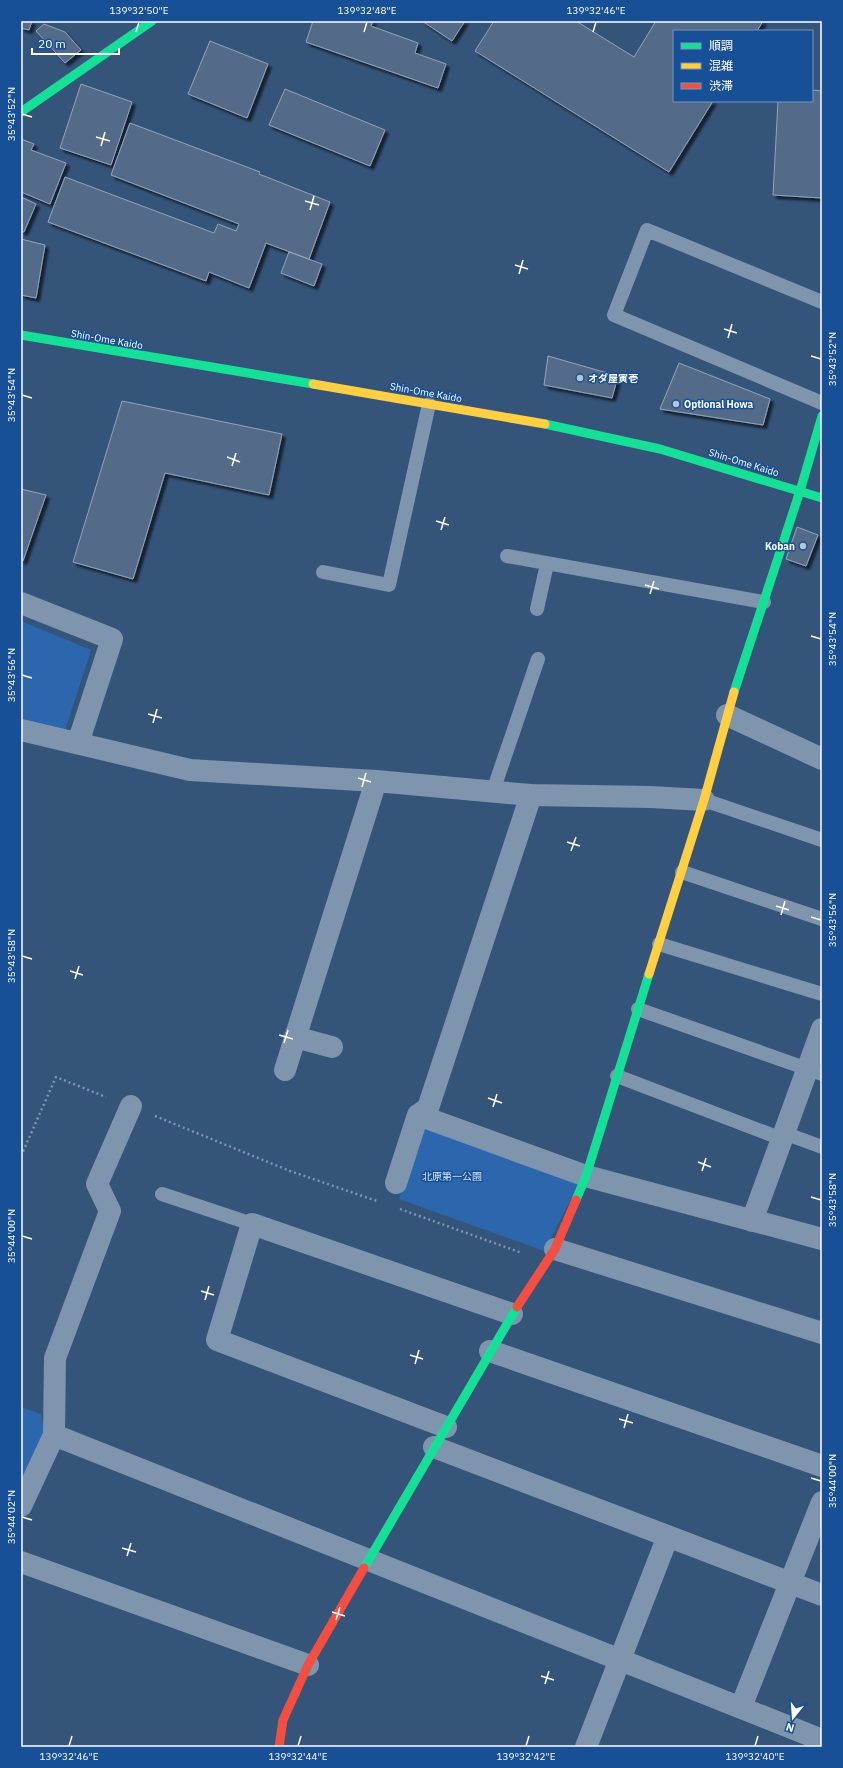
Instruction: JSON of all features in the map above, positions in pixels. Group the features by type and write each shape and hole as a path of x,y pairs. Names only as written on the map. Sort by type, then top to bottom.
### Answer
{"street":[{"path":"21,112 152,21"},
{"name":"Shin-Ome Kaido","path":"21,335 520,419 660,448 822,498"},
{"path":"279,1747 283,1720 308,1665 490,1351 512,1314 551,1255 586,1176 682,872 704,800 727,715 800,491 822,416"},
{"path":"21,603 112,639 78,743"},
{"path":"727,715 822,759"},
{"path":"21,730 190,770 376,781 531,795 650,796 704,800"},
{"path":"285,1070 376,781"},
{"path":"396,1183 418,1115 428,1108 531,795"},
{"path":"752,1221 783,1136 815,1072 822,1029"},
{"path":"295,1037 332,1047"},
{"path":"21,1506 54,1435 55,1358 110,1211 97,1184 131,1106"},
{"path":"418,1115 586,1176 822,1240"},
{"path":"446,1427 217,1340 252,1224 512,1314"},
{"path":"551,1255 822,1333"},
{"path":"490,1351 822,1466"},
{"path":"54,1435 822,1740"},
{"path":"434,1446 822,1594"},
{"path":"741,1708 822,1502"},
{"path":"586,1747 618,1659 668,1536"},
{"path":"21,1562 308,1665"}],"lane":[{"path":"822,302 647,230 614,315 822,403"},
{"path":"323,572 389,585 429,404"},
{"path":"507,556 764,602"},
{"path":"537,609 547,564"},
{"path":"493,792 538,659"},
{"path":"704,800 822,840"},
{"path":"682,872 822,919"},
{"path":"659,944 822,994"},
{"path":"638,1009 815,1072"},
{"path":"617,1076 783,1136 822,1147"},
{"path":"162,1194 252,1224"}],"path":[{"path":"21,1156 56,1077 290,1171 384,1203"},
{"path":"398,1208 551,1255"}],"green space":[{"path":"21,621 91,650 64,734 21,725"},
{"name":"北原第一公園","path":"423,1122 580,1182 544,1251 399,1199"},
{"path":"21,1407 41,1414 44,1431 21,1485"}],"building":[{"path":"21,21 32,21 29,30 21,28"},
{"path":"313,21 373,21 371,26 418,43 415,53 446,64 438,88 306,42"},
{"path":"422,21 465,21 452,41"},
{"path":"494,21 576,21 634,57 656,21 763,21 758,30 673,30 673,102 712,102 669,172 475,51"},
{"path":"44,24 65,32 81,50 65,63 36,31"},
{"path":"210,41 268,64 247,118 188,94"},
{"path":"81,84 132,102 111,165 60,148"},
{"path":"285,89 385,130 370,166 269,125"},
{"path":"813,90 822,91 822,198 773,195 778,102 813,102"},
{"path":"130,123 260,172 259,174 330,202 309,259 266,243 249,288 209,272 206,281 48,222 65,177 214,233 218,224 236,231 239,224 111,175"},
{"path":"21,139 34,144 31,150 66,163 50,204 21,192"},
{"path":"21,197 36,204 24,232 21,231"},
{"path":"21,239 45,245 36,298 21,295"},
{"path":"289,252 322,264 314,286 281,273"},
{"path":"548,356 618,376 612,398 544,385"},
{"path":"679,363 770,399 763,425 660,409"},
{"path":"122,401 282,434 269,495 165,473 133,579 73,562"},
{"path":"21,489 46,495 23,561 21,561"},
{"path":"797,527 818,535 806,566 786,559"}],"traffic: fast":[{"path":"21,112 152,21"},
{"path":"21,335 313,384"},
{"path":"734,692 800,491 822,416"},
{"path":"545,424 660,449 822,498"},
{"path":"576,1200 586,1176 649,974"},
{"path":"364,1568 517,1307"}],"traffic: slow":[{"path":"313,384 545,424"},
{"path":"649,974 704,800 734,692"}],"traffic: jam":[{"path":"517,1307 555,1249 576,1200"},
{"path":"279,1747 283,1720 308,1665 364,1568"}],"place":[{"name":"オダ屋寅壱","path":"580,378"},
{"name":"Optional Howa","path":"676,404"},
{"name":"Koban","path":"803,546"}]}
